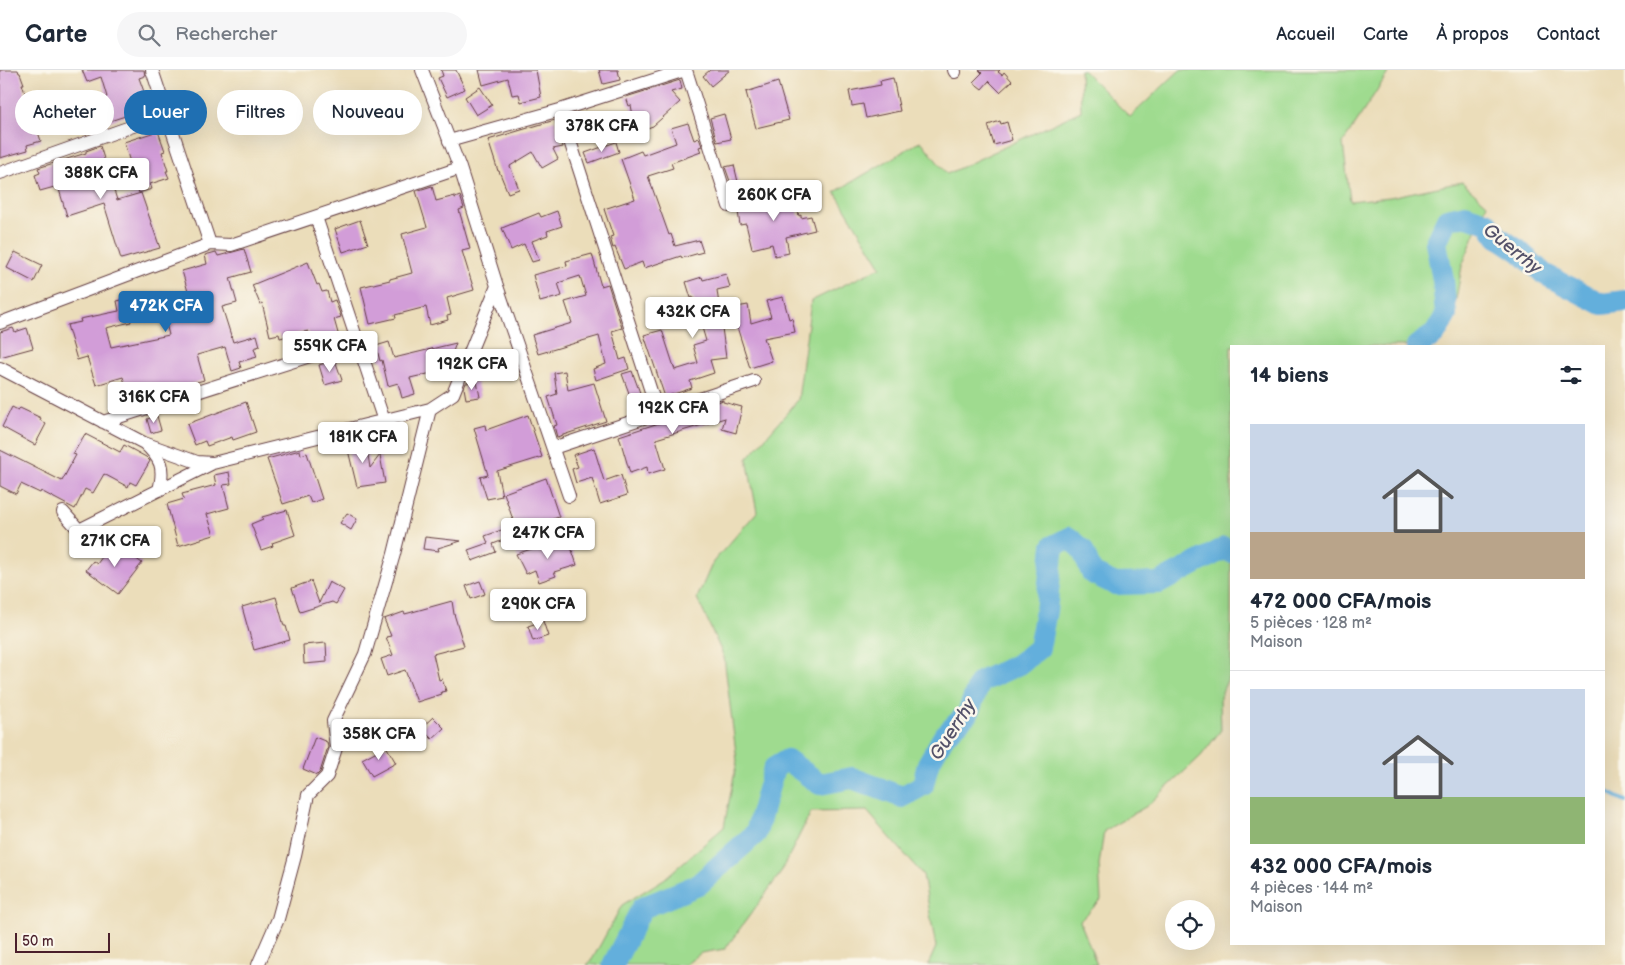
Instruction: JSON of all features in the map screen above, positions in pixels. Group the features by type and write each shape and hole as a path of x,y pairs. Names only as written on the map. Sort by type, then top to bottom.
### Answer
{"street":[{"path":"152,70 159,90"},
{"path":"422,70 460,168 497,286 569,496"},
{"path":"448,141 560,110 686,70 730,206"},
{"path":"560,110 658,413"},
{"path":"0,173 124,129"},
{"path":"174,135 210,244"},
{"path":"0,323 210,244 231,245 460,168"},
{"path":"316,217 384,421"},
{"path":"63,512 79,530 213,463 430,409 453,394 497,286"},
{"path":"103,422 357,341"},
{"path":"0,368 144,443 197,462 213,463"},
{"path":"553,448 754,381"},
{"path":"258,965 278,919 295,856 308,795 327,776 336,748 333,721 365,654 394,554 430,409"},
{"path":"144,443 162,465 162,479 159,490"}],"green space":[{"path":"1080,70 1083,70 1130,117 1180,70 1390,70 1343,143 1350,201 1390,197 1462,182 1487,204 1462,266 1453,316 1443,339 1434,345 1230,345 1230,673 1220,697 1221,730 1201,756 1147,806 1104,831 1099,865 1101,900 1080,921 1097,965 928,965 936,947 923,875 867,811 811,812 780,874 725,949 701,953 685,965 587,965 593,958 622,905 664,879 724,827 737,761 724,657 697,598 713,562 757,512 747,459 798,400 811,301 881,267 835,192 921,141 947,174 1081,111"}],"building":[{"path":"0,70 18,70 24,84 22,84 24,90 15,90 15,135 39,135 41,141 27,145 28,150 0,158"},
{"path":"82,70 144,70 145,76 139,78 143,90 124,90 124,116 114,120 114,90 105,90 101,77 87,82"},
{"path":"441,70 456,70 465,89 447,97 438,78 443,76"},
{"path":"479,70 536,70 541,97 521,102 519,94 512,95 508,78 483,85"},
{"path":"599,70 618,70 620,80 603,84"},
{"path":"710,70 730,70 711,86 703,76"},
{"path":"979,70 1000,70 998,72 1002,75 1004,72 1012,81 1000,92 989,81 982,89 973,82 982,73"},
{"path":"893,78 900,111 866,118 863,104 852,106 849,91 881,85 880,81"},
{"path":"680,80 682,89 671,92 680,102 653,126 636,132 631,105 629,106 626,97"},
{"path":"778,82 789,120 756,128 746,92"},
{"path":"480,87 492,105 476,115 465,97"},
{"path":"724,114 731,139 717,142 710,118"},
{"path":"555,120 563,147 553,149 558,159 542,168 533,152 510,166 519,189 508,193 498,171 488,140"},
{"path":"1000,121 1001,124 1007,122 1012,140 994,145 988,125"},
{"path":"688,123 694,140 699,138 702,146 699,147 701,152 671,163 673,168 648,176 669,235 671,234 675,246 699,240 703,252 682,258 681,256 644,268 642,262 624,269 615,247 613,248 610,237 613,236 604,209 635,199 621,159 641,151 643,155 676,143 671,128"},
{"path":"146,135 159,135 165,151 162,152 169,178 150,184 152,189 139,193 124,142"},
{"path":"616,142 619,152 589,163 585,153"},
{"path":"100,146 117,200 141,193 160,248 121,259 104,204 67,216 58,186 40,191 35,175 40,173 38,168 86,153 86,151"},
{"path":"734,165 738,182 731,184 725,167"},
{"path":"432,186 436,201 460,196 464,208 459,210 470,249 462,251 474,290 447,298 451,315 447,316 448,320 430,325 426,307 395,315 396,318 370,324 361,287 412,273 402,234 427,227 416,191"},
{"path":"793,189 799,216 801,215 801,218 811,216 815,230 786,237 789,253 775,256 772,244 752,249 746,224 740,225 737,205 782,196 781,191"},
{"path":"557,211 562,226 547,231 548,235 532,241 539,260 532,262 524,244 511,250 502,228 539,213 541,217"},
{"path":"360,220 368,244 343,252 335,229"},
{"path":"244,249 251,272 230,278 237,303 222,307 233,342 257,335 260,346 254,348 257,357 239,362 241,368 232,371 225,347 197,355 204,380 166,391 159,391 158,389 129,397 123,377 96,385 87,357 77,360 67,325 81,322 80,319 119,311 117,301 135,297 137,305 160,299 162,309 191,302 182,271 207,264 205,255 216,252 218,256","holes":["162,309 169,335 111,347 106,328 131,322 130,318"]},
{"path":"15,252 42,265 34,282 7,268"},
{"path":"592,254 601,286 608,284 622,328 612,331 620,360 626,358 629,369 596,380 593,369 606,364 599,336 538,354 532,335 572,323 565,302 586,296 580,276 558,283 562,296 540,302 533,275 567,266 566,261"},
{"path":"308,262 317,285 319,284 322,292 327,291 330,302 335,300 341,317 334,319 339,337 312,345 308,331 280,338 279,334 270,336 262,303 260,304 252,285"},
{"path":"726,274 730,287 717,290 726,358 710,360 714,373 690,381 692,388 665,397 644,335 662,330 675,370 698,363 693,345 706,341 693,297 691,298 686,282 702,277 703,280"},
{"path":"783,297 789,319 792,318 795,332 764,338 772,361 750,368 731,308 748,305 751,323 771,317 766,301"},
{"path":"13,328 15,332 27,328 33,348 0,357 0,332"},
{"path":"389,342 394,358 456,343 444,377 432,373 410,378 415,394 402,398 398,383 388,386 382,360 380,361 376,346"},
{"path":"508,357 513,371 492,378 487,364"},
{"path":"335,360 342,380 325,385 319,365"},
{"path":"565,371 568,390 594,383 606,421 557,437 554,426 557,425 548,397 557,394 554,373"},
{"path":"632,371 643,401 633,404 622,374"},
{"path":"477,382 480,397 466,399 464,388 466,383"},
{"path":"723,400 723,402 742,407 736,433 722,429 725,418 656,439 665,469 648,474 647,467 630,473 619,436 668,420 669,424 690,417 689,413"},
{"path":"246,402 256,432 233,440 232,437 207,446 205,441 195,445 187,424"},
{"path":"12,407 18,410 20,408 41,418 40,420 46,424 35,445 2,427"},
{"path":"528,415 542,457 497,471 502,496 487,499 480,477 488,475 474,428 485,425 486,430"},
{"path":"157,416 161,430 151,433 147,419"},
{"path":"85,434 120,452 124,445 150,461 136,485 130,482 128,487 104,474 93,493 85,489 75,509 41,491 40,493 21,484 16,494 0,486 0,450 62,481 76,455 73,454"},
{"path":"359,435 362,449 367,448 370,468 380,455 385,483 357,487 348,450 344,450 342,439"},
{"path":"594,448 604,481 621,475 627,495 600,504 592,478 576,483 572,469 578,467 573,455"},
{"path":"300,450 301,455 307,453 322,499 311,503 308,496 283,504 267,459"},
{"path":"229,472 231,484 223,485 229,508 207,514 214,535 178,546 167,504 184,499 182,494 216,485 214,475"},
{"path":"546,478 559,517 550,520 551,522 493,544 496,552 472,561 468,550 488,543 485,536 507,528 506,526 514,523 504,493"},
{"path":"287,510 295,535 272,543 273,546 261,550 251,524 263,519 262,517"},
{"path":"347,513 357,519 351,530 340,523"},
{"path":"425,537 461,541 438,548 439,551 423,549"},
{"path":"562,539 565,546 570,544 577,565 554,572 556,576 539,582 535,570 526,574 516,554"},
{"path":"113,542 142,563 118,594 86,570 93,561 97,564"},
{"path":"311,581 319,603 329,582 344,590 336,604 332,602 300,612 292,588"},
{"path":"480,581 485,594 471,599 466,586"},
{"path":"276,597 290,640 254,650 242,607"},
{"path":"452,601 464,646 433,654 439,680 442,679 446,691 417,702 405,670 387,676 381,659 393,655 386,637 391,636 384,619 404,612 405,614"},
{"path":"543,621 548,636 533,641 528,626"},
{"path":"326,643 327,662 304,664 303,645"},
{"path":"433,717 444,728 432,739 421,728"},
{"path":"315,737 327,742 328,747 320,772 317,775 303,769"},
{"path":"386,746 396,763 372,776 362,759"}],"waterway":[{"name":"Guerrhy","path":"1418,345 1435,334 1446,315 1443,280 1436,242 1447,219 1465,215 1488,223 1498,237 1519,251 1544,274 1602,304 1625,301"},
{"name":"Guerrhy","path":"613,965 642,908 698,885 756,833 774,768 787,760 820,784 852,778 902,797 923,785 928,764 944,736 968,713 980,682 1019,664 1039,648 1046,611 1053,546 1069,538 1082,549 1092,573 1115,584 1159,583 1225,548 1230,551"},
{"path":"1605,791 1625,801"}]}
